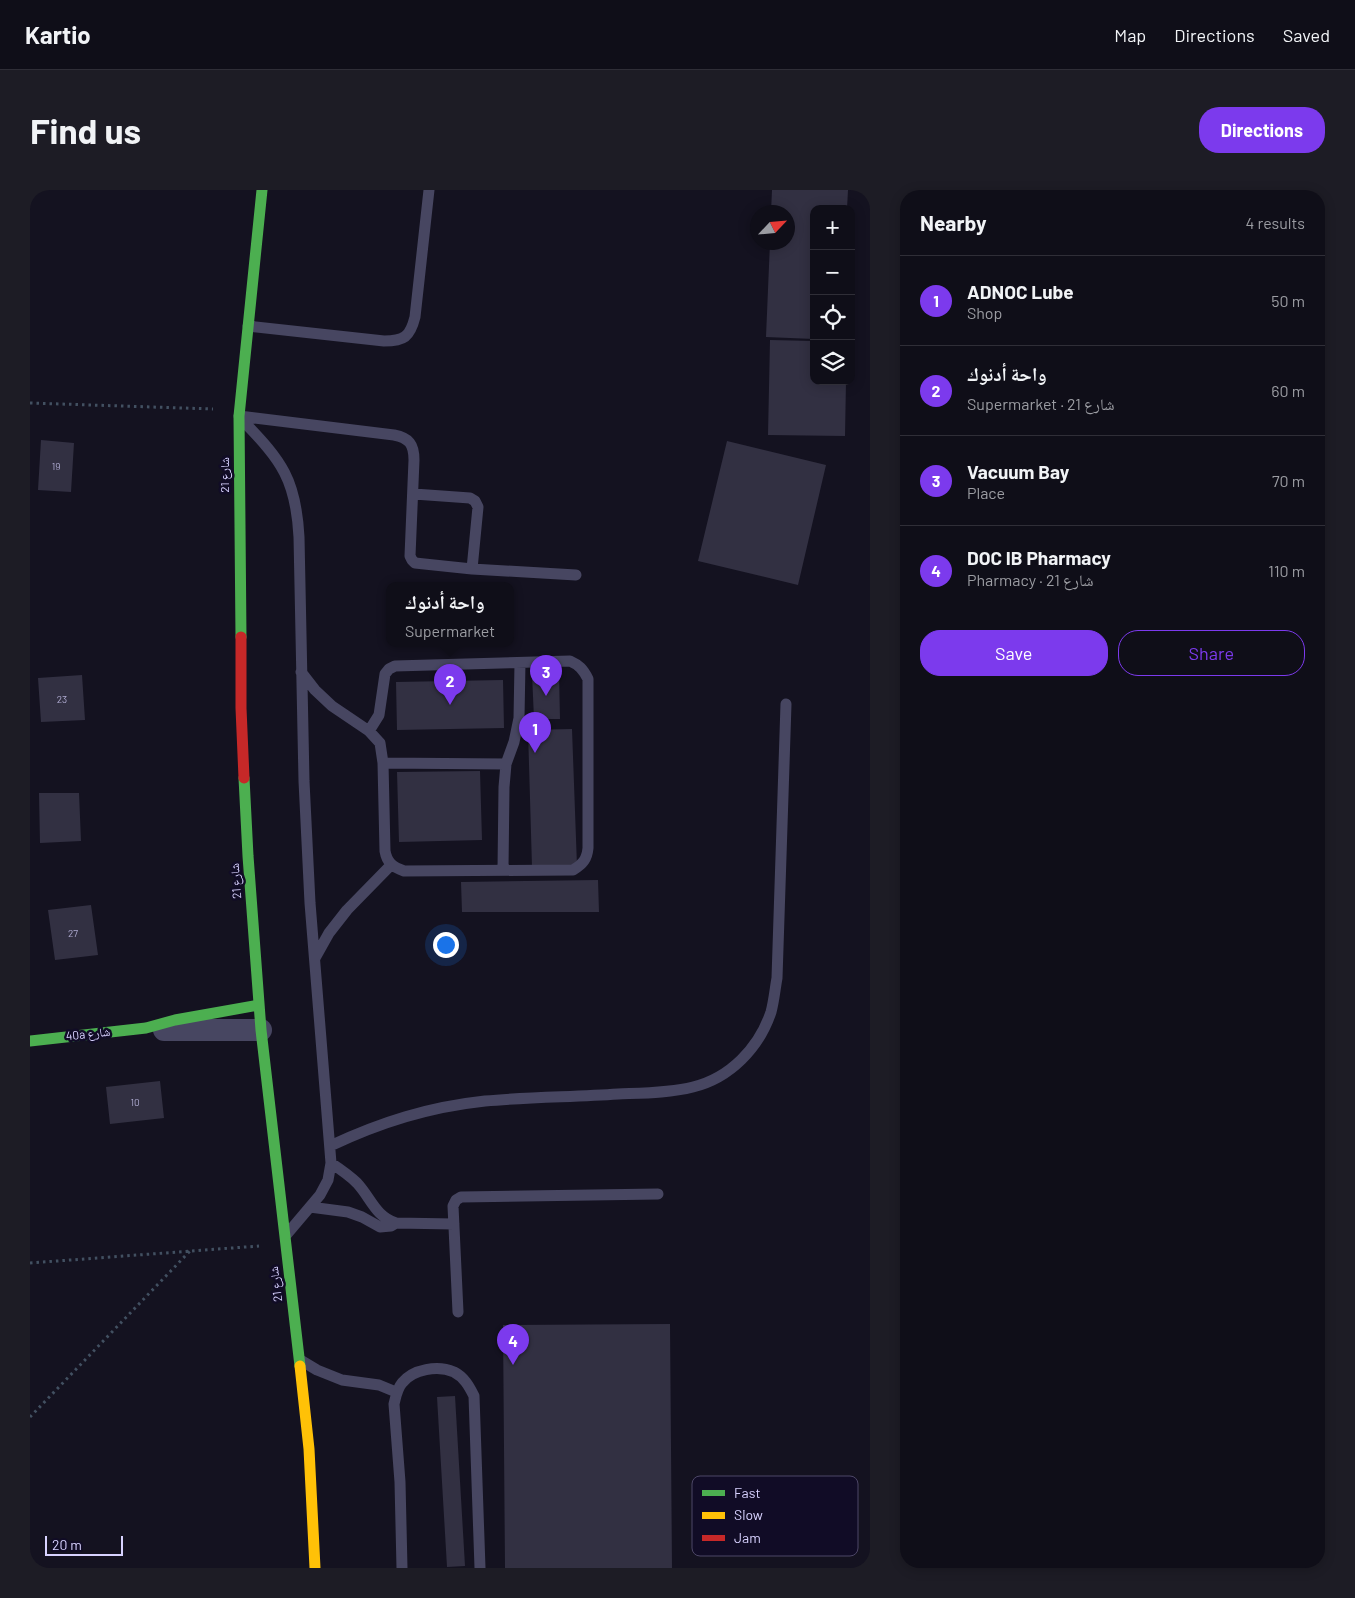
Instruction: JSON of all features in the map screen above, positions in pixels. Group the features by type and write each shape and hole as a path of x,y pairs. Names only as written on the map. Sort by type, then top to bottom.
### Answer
{"street":[{"name":"شارع 21","path":"262,190 239,413 241,708 248,856 261,1030 309,1449 315,1568"},
{"name":"40a شارع","path":"30,1041 146,1028 175,1020 259,1005"},
{"name":"40a شارع","path":"146,1028 166,1030 261,1030"}],"lane":[{"path":"248,326 384,341 395,341 406,337 412,328 415,317 429,190"},
{"path":"239,413 403,437 410,442 414,451 414,494 410,552 412,560 420,564 576,575"},
{"path":"239,413 282,464 292,487 298,512 305,790 314,959 331,1163 328,1180 320,1195 285,1240"},
{"path":"414,494 470,498 475,501 478,507 472,569"},
{"path":"302,672 315,690 332,706 369,731 380,743 383,763 385,851 390,865 404,870 573,870 581,865 587,857 588,679 578,665 570,661 395,666 389,669 386,674 379,715 369,731"},
{"path":"503,869 504,787 506,764 520,718 520,663"},
{"path":"330,1146 387,1122 451,1105 486,1101 648,1093 693,1087 712,1080 730,1070 745,1056 756,1043 766,1026 772,1009 777,978 786,704"},
{"path":"383,763 506,764"},
{"path":"314,959 329,934 347,910 390,865"},
{"path":"331,1163 358,1184 384,1218 396,1223 454,1224"},
{"path":"458,1312 453,1206 461,1196 658,1194"},
{"path":"310,1208 348,1212 380,1227 386,1228 396,1223"},
{"path":"299,1360 342,1380 379,1385 396,1392"},
{"path":"402,1568 400,1492 394,1404 396,1392 403,1382 413,1374 439,1368 454,1373 466,1382 474,1396 480,1568"}],"path":[{"path":"30,403 239,413"},
{"path":"30,1263 190,1251 285,1240"},
{"path":"30,1417 190,1251"}],"building":[{"path":"772,190 848,190 847,205 810,205 810,339 766,337 770,250 795,250 795,205 771,205"},
{"path":"770,340 810,341 810,385 846,385 845,436 768,435"},
{"path":"41,440 74,443 71,492 38,490"},
{"path":"727,441 826,465 798,585 698,561"},
{"path":"559,673 560,719 534,719 532,674"},
{"path":"82,675 85,720 41,722 38,678"},
{"path":"503,680 504,728 397,730 396,682"},
{"path":"572,729 577,866 532,867 528,730"},
{"path":"480,771 482,840 399,842 397,772"},
{"path":"39,793 79,793 81,841 40,843"},
{"path":"598,880 599,912 462,912 461,882"},
{"path":"91,905 98,955 55,960 48,910"},
{"path":"160,1081 164,1118 110,1124 106,1087"},
{"path":"670,1324 672,1568 505,1568 503,1325"},
{"path":"455,1396 465,1566 447,1567 437,1397"}],"traffic: fast":[{"path":"241,637 239,416 262,190"},
{"path":"244,778 261,1030 300,1366"},
{"path":"30,1041 146,1028 175,1020 259,1005"}],"traffic: slow":[{"path":"300,1366 309,1449 315,1568"}],"traffic: jam":[{"path":"241,637 241,708 244,778"}],"place":[{"name":"Vacuum Bay","path":"546,696"},
{"name":"واحة أدنوك","path":"450,705"},
{"name":"ADNOC Lube","path":"535,753"},
{"name":"DOC IB Pharmacy","path":"513,1365"}]}
